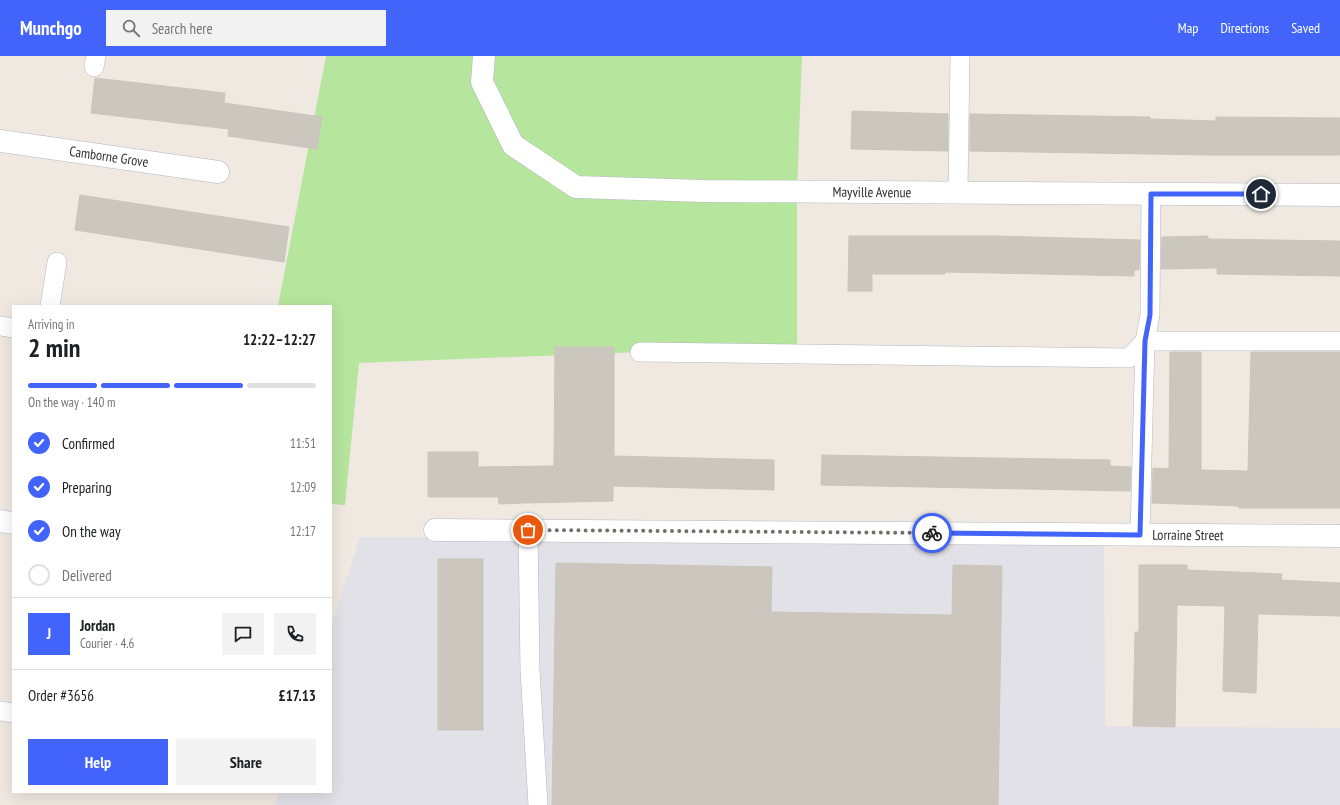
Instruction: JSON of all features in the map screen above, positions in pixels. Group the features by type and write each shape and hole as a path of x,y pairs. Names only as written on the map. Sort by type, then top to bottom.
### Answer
{"street":[{"name":"Mayville Avenue","path":"484,56 482,82 512,145 576,187 704,191 1340,195"},
{"name":"Camborne Grove","path":"0,142 218,172"},
{"path":"0,521 12,523"},
{"name":"Lorraine Street","path":"435,530 1340,536"}],"lane":[{"path":"958,193 960,56"},
{"path":"1140,535 1145,341 1150,315 1151,194"},
{"path":"50,305 57,262"},
{"path":"0,326 12,328"},
{"path":"640,352 1129,358 1145,341 1340,341"},
{"path":"528,530 530,670 538,805"},
{"path":"0,711 12,713"}],"shaded area":[{"path":"360,537 1104,540 1105,726 1340,728 1340,805 275,805 279,793 332,793 332,625"}],"green space":[{"path":"326,56 802,56 797,192 797,354 640,352 359,363 345,505 332,504 332,305 278,305"}],"building":[{"path":"95,78 225,93 224,103 322,117 317,149 228,136 229,129 91,113"},
{"path":"852,111 948,114 948,151 851,149"},
{"path":"970,114 1150,117 1150,119 1216,121 1216,117 1340,118 1340,155 1208,155 970,151"},
{"path":"80,195 289,227 284,262 75,230"},
{"path":"849,236 996,236 1140,240 1139,270 1134,270 1134,276 945,272 945,274 872,274 872,291 848,291"},
{"path":"1208,236 1208,239 1340,241 1340,276 1217,274 1217,268 1161,269 1162,237"},
{"path":"555,347 614,347 614,456 774,460 774,490 613,486 613,501 499,504 498,497 428,497 428,452 478,452 478,467 554,466"},
{"path":"1170,352 1201,352 1201,470 1248,471 1251,352 1340,352 1340,508 1239,508 1239,506 1152,503 1153,468 1169,469"},
{"path":"822,455 1110,460 1110,466 1131,467 1130,491 821,485"},
{"path":"438,559 483,559 483,730 438,730"},
{"path":"556,563 772,567 771,612 952,615 953,565 1002,566 998,805 552,805"},
{"path":"1139,565 1187,565 1187,570 1282,574 1281,580 1340,583 1340,616 1258,614 1256,693 1223,691 1225,606 1177,605 1175,727 1133,726 1135,632 1139,632"}],"way so far":[{"path":"528,530 932,533"}],"route":[{"path":"932,533 1140,535 1145,341 1150,315 1151,194 1261,194"}]}
